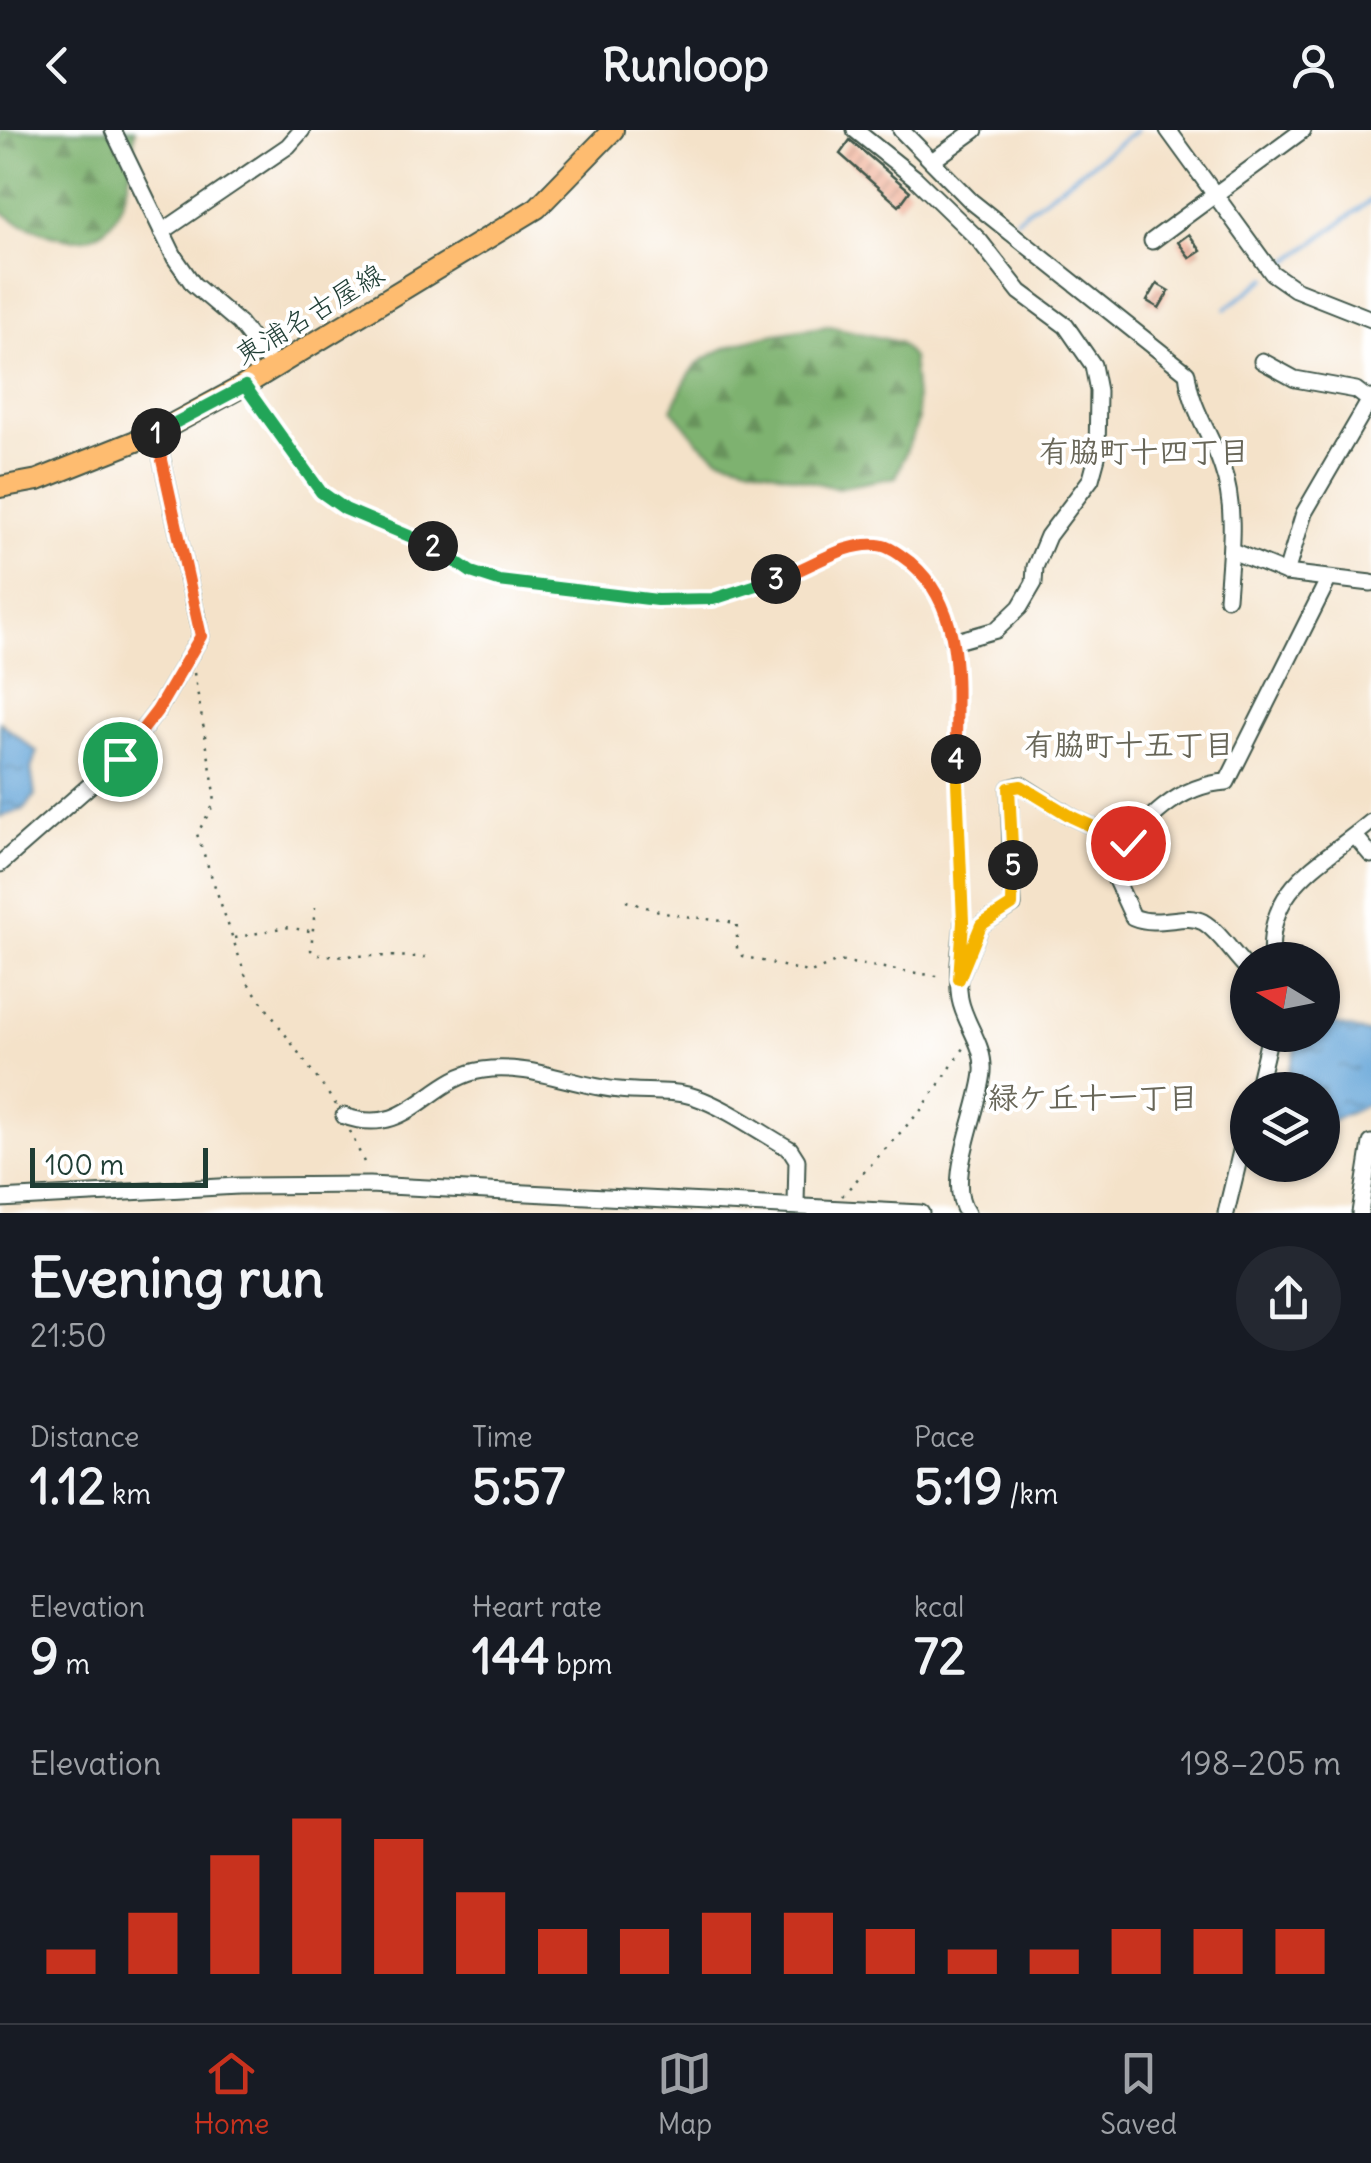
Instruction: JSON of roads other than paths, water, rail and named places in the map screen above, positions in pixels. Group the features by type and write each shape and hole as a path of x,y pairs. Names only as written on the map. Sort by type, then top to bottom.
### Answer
{"main road":[{"name":"東浦名古屋線","path":"0,487 38,480 156,433 245,386 537,208 613,130"}],"street":[{"path":"114,130 162,232 193,284 239,323 273,367"},
{"path":"162,232 288,146 302,130"},
{"path":"901,130 1018,241 1187,373 1192,405 1221,464 1228,490 1232,550 1228,598"},
{"path":"932,161 975,130"},
{"path":"1168,130 1272,272 1295,289 1371,320"},
{"path":"1152,241 1303,130"},
{"path":"858,131 979,240 1020,292 1066,326 1093,364 1098,391 1096,456 1091,479 1048,536 1035,568 1034,583 1020,607 996,630 953,642"},
{"path":"1262,362 1295,379 1356,390 1370,399 1304,513 1286,573"},
{"path":"0,864 120,759 190,660 201,636 156,433"},
{"path":"1232,550 1286,573 1371,582"},
{"path":"1230,951 1202,922 1183,919 1156,924 1128,912 1109,865 1185,790 1227,782 1328,580"},
{"path":"959,979 981,925 1012,905 1009,788 1021,786 1072,817 1128,843"},
{"path":"1272,942 1271,923 1281,902 1371,822"},
{"path":"1355,836 1371,855"},
{"path":"963,922 960,1000 982,1051 982,1072 960,1170 960,1204 967,1213"},
{"path":"344,1116 364,1124 387,1122 467,1073 486,1069 543,1072 614,1090 696,1097 790,1149 798,1160 796,1204"},
{"path":"1360,1213 1371,1144"},
{"path":"1226,1213 1233,1182"},
{"path":"0,1199 238,1186 370,1186 921,1213"}],"water":[{"path":"0,722 37,752 31,769 35,795 25,809 0,817"},
{"path":"1340,1026 1371,1034 1371,1103 1340,1117 1340,1072 1288,1072 1295,1052 1340,1052"}],"waterway":[{"path":"1016,219 1137,130"},
{"path":"1278,269 1371,200"},
{"path":"1226,308 1267,278"}],"district":[{"name":"有脇町十四丁目","path":"1144,452"},
{"name":"有脇町十五丁目","path":"1129,745"},
{"name":"緑ケ丘十一丁目","path":"1093,1098"}]}
